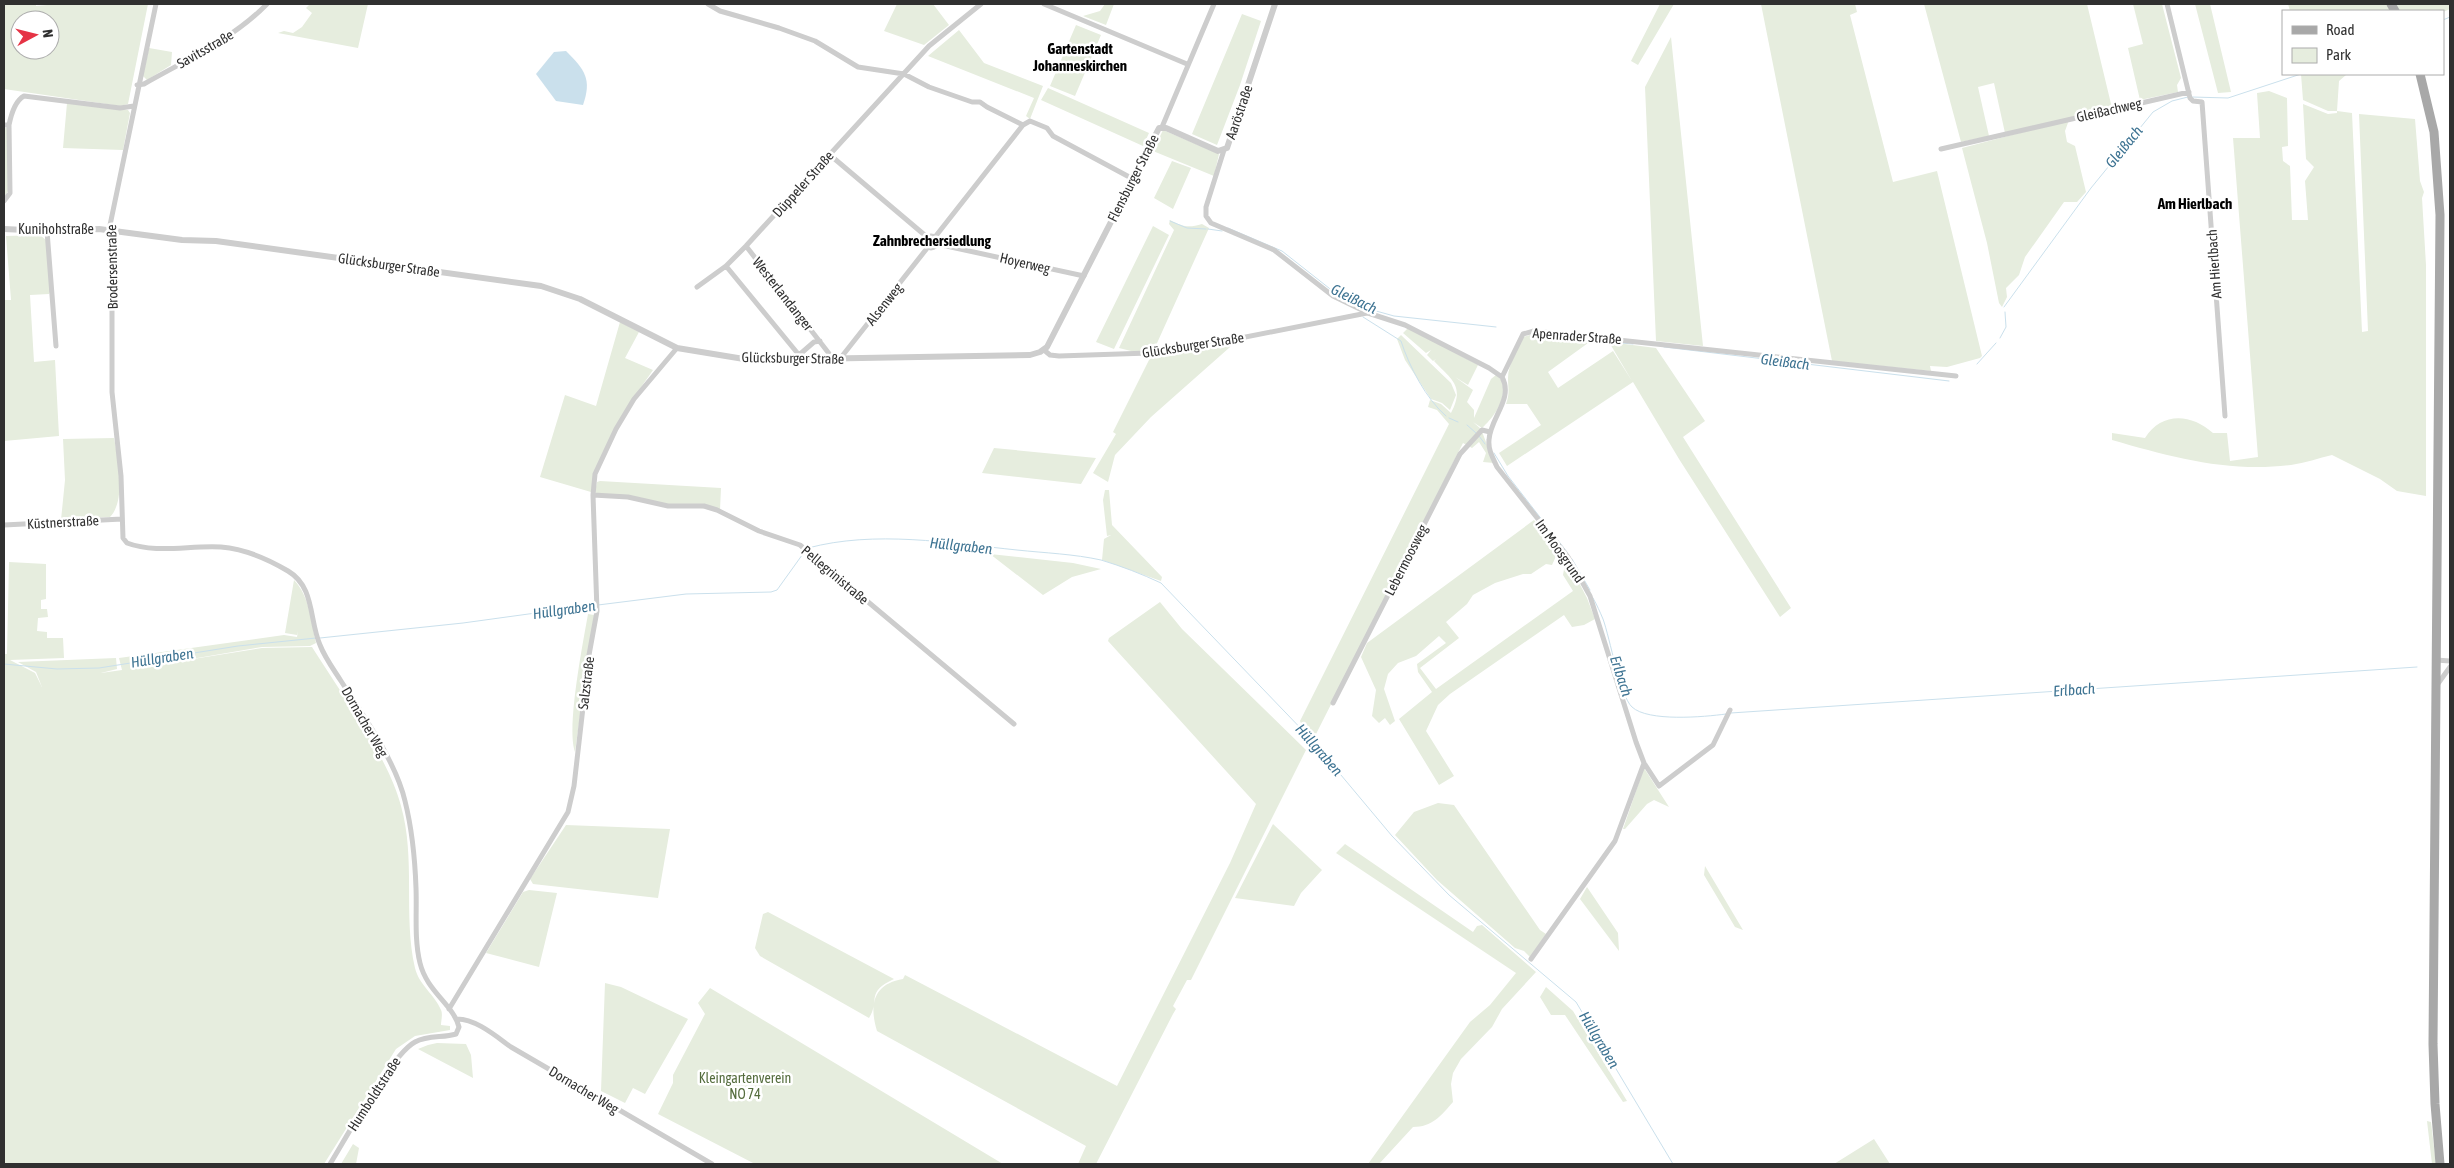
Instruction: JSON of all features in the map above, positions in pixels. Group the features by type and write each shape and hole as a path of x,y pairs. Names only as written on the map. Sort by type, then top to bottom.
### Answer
{"main road":[{"path":"2420,75 2434,132 2440,215 2433,1044 2440,1164"}],"street":[{"name":"Brodersenstraße","path":"146,548 126,543 123,538 120,476 112,392 112,258 109,230 137,85 156,4"},
{"name":"Savitsstraße","path":"137,85 144,84 230,35 252,19 267,4"},
{"path":"708,4 720,11 779,28 815,41 858,67 904,74 929,87 972,102 980,102 1023,125"},
{"name":"Düppeler Straße","path":"697,287 726,266 746,246 930,46 981,4"},
{"path":"1044,4 1187,64"},
{"name":"Flensburger Straße","path":"1044,350 1084,276 1156,132 1162,127 1187,64 1214,4"},
{"name":"Aaröstraße","path":"1275,4 1234,128 1224,150 1207,204 1207,218 1211,223 1274,250 1298,267 1327,292 1368,313"},
{"path":"2167,4 2189,95"},
{"name":"Gleißachweg","path":"1942,149 2189,95"},
{"name":"Am Hierlbach","path":"2189,95 2193,101 2202,102 2225,416"},
{"path":"4,201 10,193 6,125 20,98 24,96 120,108 134,106"},
{"path":"935,237 1023,125 1030,121 1047,128 1053,136 1133,179"},
{"path":"1162,127 1218,151 1224,150"},
{"path":"830,155 927,237 935,237"},
{"name":"Kunihohstraße","path":"4,229 47,231 109,230"},
{"name":"Glücksburger Straße","path":"109,230 266,248 541,286 580,299 677,348 750,360 799,358 836,360 1030,355 1044,350 1050,355 1058,356 1149,353 1195,347 1368,313"},
{"path":"47,231 56,346"},
{"path":"927,237 925,243 928,247 934,248 937,244 935,237"},
{"name":"Hoyerweg","path":"937,244 1084,276"},
{"name":"Westerlandanger","path":"746,246 836,360"},
{"name":"Alsenweg","path":"836,360 928,247"},
{"name":"Westerlandanger","path":"726,266 799,358 814,342 820,341"},
{"path":"1368,313 1405,325 1489,368 1502,377"},
{"name":"Apenrader Straße","path":"1502,377 1523,334 1534,330 1956,376"},
{"name":"Salzstraße","path":"449,1009 568,812 574,786 589,656 597,609 593,495 595,474 616,429 634,399 677,348"},
{"name":"Im Moosgrund","path":"1502,377 1506,386 1505,396 1490,432 1490,451 1497,467 1568,557 1590,596 1644,763 1659,786 1713,745 1730,710"},
{"name":"Lebermoosweg","path":"1333,703 1460,454 1476,434 1482,430 1490,432"},
{"name":"Pellegrinistraße","path":"593,495 628,497 668,506 704,506 717,510 759,531 804,548 1014,724"},
{"name":"Küstnerstraße","path":"4,525 122,519"},
{"name":"Dornacher Weg","path":"146,548 220,547 236,549 262,558 283,568 297,578 305,591 319,642 365,718 398,782 405,801 414,862 419,961 431,988 456,1019 458,1031"},
{"path":"2436,660 2450,661"},
{"path":"2436,685 2450,667"},
{"path":"1532,959 1614,841 1644,763"},
{"name":"Dornacher Weg","path":"456,1019 461,1018 487,1030 511,1047 712,1164"},
{"name":"Humboldtstraße","path":"330,1164 397,1057 414,1042 424,1038 452,1035 458,1031"}],"green space":[{"path":"4,4 36,4 36,6 58,4 148,4 128,104 120,106 4,89"},
{"path":"310,4 368,4 358,48 278,33 284,31 293,33 302,27 312,13 306,8"},
{"path":"897,4 933,4 949,25 924,45 884,31"},
{"path":"1105,4 1114,4 1106,25 1083,16 1100,11"},
{"path":"1660,4 1674,4 1638,65 1631,61"},
{"path":"1761,4 1855,4 1857,12 1850,15 1893,182 1937,171 1982,356 1980,358 1947,367 1930,366 1931,371 1832,361"},
{"path":"1924,4 2087,4 2112,108 2005,133 1994,83 1978,87 1989,136 1961,142"},
{"path":"2133,4 2162,4 2181,78 2177,85 2178,92 2140,100 2128,48 2143,44"},
{"path":"2195,4 2210,4 2231,92 2218,93"},
{"path":"2288,4 2387,4 2390,10 2290,10"},
{"path":"2395,4 2450,4 2450,9 2444,12 2444,10 2398,10"},
{"path":"1242,14 1261,21 1240,85 1217,145 1192,134"},
{"path":"1076,25 1101,35 1075,96 1050,86"},
{"path":"959,30 984,63 1043,86 1030,119 1026,116 1034,98 928,56"},
{"path":"1671,37 1703,346 1656,341 1645,87"},
{"path":"149,48 172,52 171,65 147,80 143,76"},
{"path":"2301,75 2346,75 2339,81 2337,111 2328,111 2303,100"},
{"path":"1048,88 1149,133 1143,146 1041,100"},
{"path":"2269,91 2287,98 2288,146 2282,147 2283,161 2290,166 2292,220 2308,220 2305,181 2314,167 2306,159 2303,104 2328,114 2337,113 2337,111 2352,113 2362,332 2368,331 2359,114 2415,119 2420,181 2424,192 2422,198 2426,265 2426,496 2397,491 2380,479 2332,455 2291,465 2245,467 2200,462 2112,440 2112,433 2145,438 2159,423 2177,418 2186,419 2204,426 2213,433 2227,433 2230,461 2258,457 2233,138 2260,138 2257,93"},
{"path":"67,103 128,110 130,113 123,150 63,148"},
{"path":"2069,120 2065,131 2067,142 2075,146 2086,192 2077,202 2064,202 2025,257 2019,275 2006,288 2007,297 2002,307 1999,303 1987,243 1962,148"},
{"path":"4,128 8,128 8,191 4,198"},
{"path":"1163,130 1219,154 1214,176 1153,151"},
{"path":"1172,161 1191,168 1173,209 1154,198"},
{"path":"1170,220 1190,226 1202,224 1209,228 1153,352 1135,352 1119,348 1174,230 1169,224"},
{"path":"1153,226 1169,235 1114,349 1096,342"},
{"path":"40,235 47,241 51,290 49,294 30,295 34,362 55,360 59,436 4,441 4,300 11,300 6,236"},
{"path":"620,322 639,332 625,358 653,370 616,428 602,459 591,492 540,477 565,395 596,406"},
{"path":"1408,328 1478,365 1468,385 1455,377 1473,390 1467,402 1474,410 1474,418 1491,379 1496,375 1500,378 1503,392 1496,412 1482,428 1473,422 1481,429 1494,463 1483,462 1486,453 1479,442 1472,448 1463,443 1313,740 1308,735 1310,729 1305,725 1303,728 1300,721 1449,424 1437,410 1428,407 1430,400 1441,404 1451,413 1457,396 1455,384 1434,361 1436,359 1433,361 1427,355 1431,350 1426,353 1403,333"},
{"path":"1540,332 1595,338 1548,372 1558,388 1613,351 1632,381 1609,342 1656,348 1705,421 1683,437 1791,608 1780,617 1679,459 1633,382 1507,466 1499,453 1541,425 1527,404 1506,404 1508,373 1511,362 1523,337"},
{"path":"1401,335 1451,383 1456,395 1450,410 1442,403 1431,399 1405,360 1397,339"},
{"path":"1238,340 1151,417 1115,455 1108,482 1093,473 1116,434 1113,432 1151,356"},
{"path":"114,438 120,479 118,501 115,510 110,517 61,520 65,480 63,439"},
{"path":"994,448 1096,458 1081,484 982,473"},
{"path":"597,482 721,488 720,510 599,495 595,492"},
{"path":"1105,490 1109,490 1112,525 1162,577 1161,581 1102,560 1104,539 1111,535 1107,536 1103,500"},
{"path":"1534,520 1557,554 1552,565 1546,564 1531,574 1523,574 1495,583 1473,595 1467,604 1446,622 1459,638 1420,668 1436,689 1573,591 1563,575 1566,558 1587,598 1595,619 1584,625 1572,627 1564,615 1450,694 1438,705 1426,731 1454,776 1439,785 1399,719 1432,692 1418,672 1417,664 1446,643 1439,636 1416,656 1398,663 1388,674 1384,689 1395,721 1390,725 1385,718 1379,723 1372,716 1376,690 1361,657 1367,643"},
{"path":"990,554 1073,563 1101,569 1072,577 1043,595"},
{"path":"9,562 46,564 46,599 41,600 41,609 47,609 48,617 38,618 37,631 47,632 47,638 63,638 64,658 10,660 35,673 42,687 36,672 18,662 116,658 117,669 101,673 122,670 119,658 284,635 297,637 298,631 297,635 285,633 294,580 303,594 307,602 316,643 310,646 262,647 174,662 262,648 312,647 375,746 386,766 401,806 408,846 410,928 415,968 420,980 441,1010 441,1025 450,1026 450,1030 415,1036 396,1049 324,1164 4,1164 4,654 7,654"},
{"path":"1160,602 1182,629 1306,750 1191,980 1187,980 1173,1006 1176,1009 1096,1164 1078,1164 1086,1146 877,1031 873,1013 874,1004 879,991 893,982 903,979 905,975 1117,1086 1230,863 1256,804 1108,641 1109,638"},
{"path":"588,614 594,615 575,752 573,740 574,705"},
{"path":"1644,768 1669,807 1654,800 1647,804 1623,829"},
{"path":"1438,803 1454,805 1540,930 1546,934 1530,957 1524,951 1515,948 1437,880 1395,835 1414,812"},
{"path":"1273,824 1322,870 1301,893 1294,906 1235,898"},
{"path":"566,825 670,829 658,898 533,884 530,879"},
{"path":"1345,844 1473,932 1477,926 1482,925 1536,972 1502,1009 1492,1027 1461,1059 1453,1073 1451,1084 1453,1102 1431,1123 1413,1127 1379,1164 1368,1164 1470,1022 1490,1005 1516,973 1336,853"},
{"path":"1705,866 1743,930 1735,927 1704,875"},
{"path":"1587,887 1618,933 1619,951 1580,899"},
{"path":"529,890 557,893 539,967 486,953 523,892"},
{"path":"768,912 894,979 879,988 869,1018 760,956 755,948 763,914"},
{"path":"605,983 621,987 688,1019 645,1094 633,1088 625,1103 601,1091"},
{"path":"1546,987 1573,1011 1627,1101 1623,1102 1565,1015 1551,1015 1540,997"},
{"name":"Kleingartenverein NO 74","path":"710,988 1003,1164 755,1164 658,1114 673,1083 673,1075 705,1014 698,1003"},
{"path":"437,1043 466,1044 471,1055 473,1078 418,1049"},
{"path":"2427,1121 2431,1122 2436,1164 2432,1164"},
{"path":"1874,1139 1890,1164 1834,1164"},
{"path":"353,1144 359,1148 356,1164 341,1164"}],"water":[{"path":"566,51 578,64 587,81 583,105 556,101 536,74 554,52"}],"waterway":[{"name":"Gleißach","path":"2444,20 2450,17"},
{"name":"Gleißach","path":"2192,97 2228,98 2298,75"},
{"name":"Gleißach","path":"2004,307 2091,188 2153,112 2172,101 2188,97"},
{"name":"Gleißach","path":"1170,221 1187,228 1206,229"},
{"name":"Gleißach","path":"1228,228 1282,251 1334,292 1369,309 1394,316 1496,327"},
{"name":"Gleißach","path":"1208,229 1222,231"},
{"name":"Gleißach","path":"2000,338 2006,327 2005,312"},
{"path":"1363,317 1401,341 1419,382 1432,401 1446,416"},
{"name":"Gleißach","path":"1621,343 1633,344"},
{"name":"Gleißach","path":"1977,364 1996,343"},
{"name":"Gleißach","path":"1664,347 1949,381"},
{"path":"1449,418 1458,422"},
{"path":"1467,425 1476,433"},
{"path":"1479,436 1485,444"},
{"path":"1494,453 1508,476 1567,552"},
{"name":"Hüllgraben","path":"808,548 859,540 886,539 939,542 1091,558 1124,568 1161,583 1310,738 1392,836 1449,895 1576,1002 1673,1164"},
{"name":"Hüllgraben","path":"598,605 686,594 771,592 777,590 805,551"},
{"name":"Erlbach","path":"1572,559 1590,590"},
{"name":"Erlbach","path":"1593,598 1606,628 1623,691 1632,707 1640,712 1663,717 1726,714"},
{"name":"Hüllgraben","path":"320,638 463,623 594,605"},
{"name":"Hüllgraben","path":"4,664 57,669 99,668 238,646 316,638"},
{"name":"Erlbach","path":"1731,713 2417,667"}],"district":[{"name":"Gartenstadt Johanneskirchen","path":"1080,58"},
{"name":"Am Hierlbach","path":"2195,204"},
{"name":"Zahnbrechersiedlung","path":"932,241"}]}
